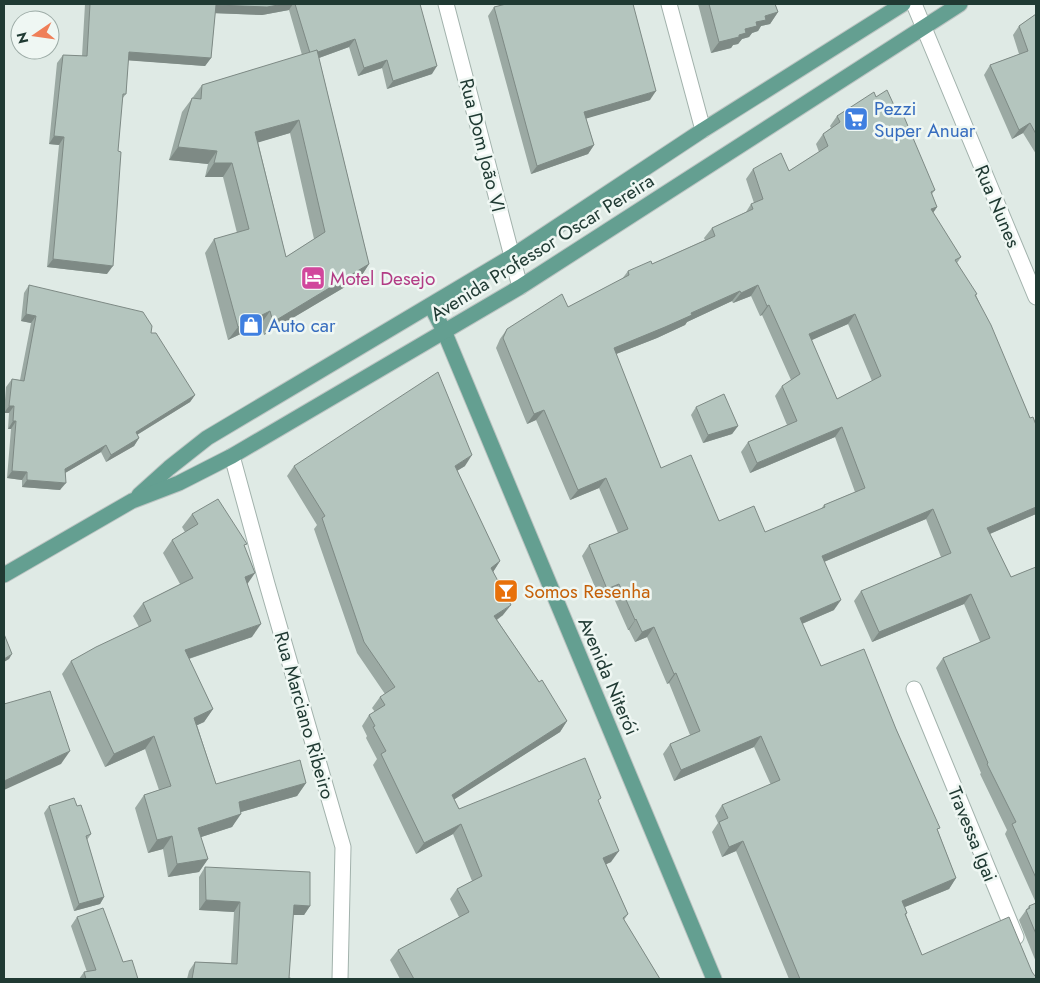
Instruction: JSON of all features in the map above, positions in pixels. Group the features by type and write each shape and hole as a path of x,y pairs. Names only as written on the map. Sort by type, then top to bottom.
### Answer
{"main road":[{"name":"Avenida Professor Oscar Pereira","path":"132,501 207,438 511,257 703,130 903,4"},
{"name":"Avenida Professor Oscar Pereira","path":"4,575 132,501 179,483 232,456 520,287 960,4"},
{"name":"Avenida Niterói","path":"431,306 444,331 714,979"}],"street":[{"name":"Rua Dom João VI","path":"446,4 520,287"},
{"path":"669,4 703,130"},
{"name":"Rua Nunes","path":"914,4 1036,297"},
{"name":"Rua Marciano Ribeiro","path":"232,456 343,847 340,979"},
{"name":"Travessa Igai","path":"914,689 1022,952"}],"building":[{"path":"90,4 284,4 267,7 216,5 211,58 129,52 126,94 123,94 118,151 121,152 113,266 53,259 64,137 54,136 63,55 87,56"},
{"path":"295,4 420,4 437,66 393,81 387,60 364,68 355,39 310,53"},
{"path":"506,4 633,4 656,91 584,112 594,145 537,166 494,7"},
{"path":"709,4 775,4 778,12 765,16 766,20 756,22 757,26 745,29 746,33 739,35 739,37 719,42"},
{"path":"1036,14 1036,134 1030,123 1019,130 990,65 1028,51 1019,26"},
{"path":"317,50 369,264 273,322 270,311 238,327 214,239 249,229 232,163 214,163 217,151 178,147 192,98 201,99 202,85","holes":["299,120 325,232 286,257 255,132"]},
{"path":"887,90 898,114 902,112 935,190 931,192 937,207 931,209 961,257 955,260 977,294 975,295 991,325 1030,418 1033,417 1036,425 1036,507 987,528 1011,577 1036,567 1036,878 1012,824 1016,822 987,764 943,658 990,638 971,594 879,632 861,591 951,553 933,509 822,556 841,600 800,618 821,666 864,649 896,729 940,828 937,829 956,878 902,901 907,913 905,914 922,955 1009,917 1036,979 800,979 743,841 729,847 719,822 728,818 722,805 780,780 761,736 681,770 670,744 700,731 676,673 674,674 654,627 642,632 619,584 607,589 589,545 628,529 606,478 578,490 544,410 534,414 503,338 507,329 562,294 568,307 629,275 628,271 651,261 652,264 715,236 712,228 753,209 751,204 763,199 753,169 781,153 789,171 828,146 823,134 840,122 837,116 874,92 876,97","holes":["758,285 800,374 782,386 797,421 748,442 757,463 842,427 865,488 765,532 754,506 719,521 691,455 661,468 614,348 692,315 691,313 740,291 741,293","855,314 881,376 837,399 809,334"]},
{"path":"29,285 143,312 152,326 151,333 156,333 195,395 136,432 139,438 111,455 106,445 65,469 66,483 27,480 27,472 12,471 16,421 13,421 14,406 9,406 12,379 24,381 36,316 26,314"},
{"path":"438,372 472,455 455,466 500,561 491,568 511,605 494,616 539,682 542,680 567,721 452,795 459,809 585,758 601,798 598,800 619,851 603,858 628,914 623,918 660,979 414,979 398,950 469,912 457,889 482,876 461,824 424,843 381,754 386,751 373,727 375,726 369,715 385,705 380,697 395,687 364,642 322,518 325,516 294,466"},
{"path":"724,394 738,426 708,435 696,407"},
{"path":"218,499 247,544 244,545 255,573 245,577 261,624 185,650 213,709 194,718 216,784 300,760 306,783 239,802 241,814 198,828 208,859 177,864 172,836 157,840 144,795 171,786 154,736 114,754 71,661 151,621 143,603 193,578 172,540 198,524 192,514"},
{"path":"4,634 12,654 4,659"},
{"path":"50,691 70,751 4,781 4,704"},
{"path":"74,798 77,806 81,805 91,834 86,836 104,897 79,904 49,806"},
{"path":"205,867 310,872 310,906 294,905 289,978 294,979 192,979 195,962 237,964 240,902 206,900"},
{"path":"1036,903 1036,934 1026,910 1030,908 1029,906"},
{"path":"103,908 123,962 132,960 138,979 86,979 84,972 96,970 77,917"}],"place":[{"name":"Pezzi Super Anuar","path":"856,119"},
{"name":"Motel Desejo","path":"313,278"},
{"name":"Auto car","path":"251,325"},
{"name":"Somos Resenha","path":"506,591"}]}
